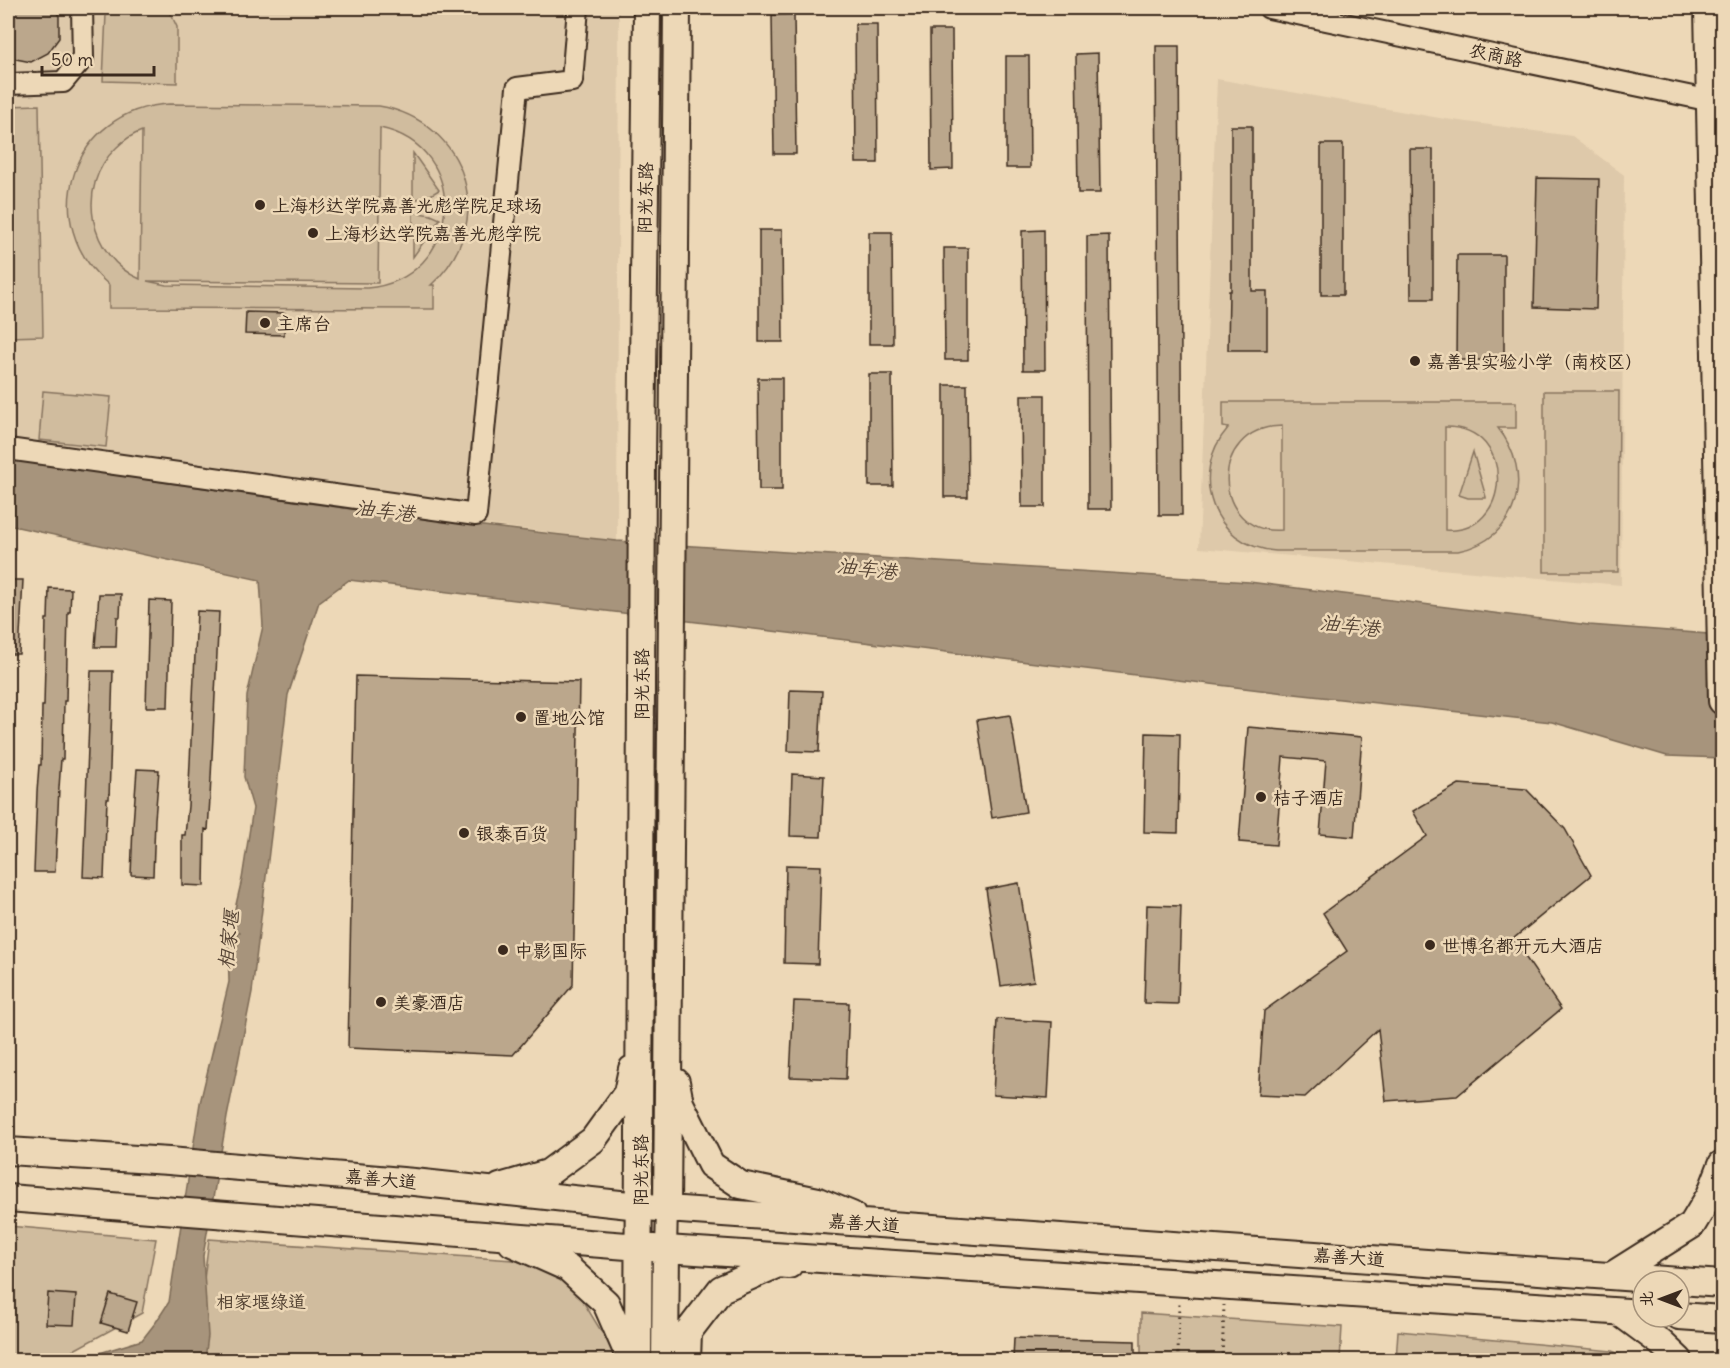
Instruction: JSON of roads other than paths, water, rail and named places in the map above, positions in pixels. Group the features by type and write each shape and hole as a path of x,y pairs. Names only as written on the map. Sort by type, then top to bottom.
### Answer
{"main road":[{"name":"阳光东路","path":"638,1360 642,462 647,8"},
{"name":"阳光东路","path":"667,1209 677,8"},
{"path":"1708,8 1716,102 1722,700"},
{"path":"492,1190 548,1173 593,1140 627,1093 640,1033"},
{"path":"668,1035 680,1103 711,1165 741,1185 818,1201 872,1224"},
{"name":"嘉善大道","path":"8,1151 169,1161 414,1182 640,1207 1722,1284"},
{"path":"1611,1276 1692,1225 1710,1195 1722,1164"},
{"name":"嘉善大道","path":"8,1198 666,1249 1631,1313"},
{"path":"496,1236 568,1268 606,1304 629,1360"},
{"name":"阳光东路","path":"665,1360 666,1249"},
{"path":"687,1360 688,1332 721,1289 778,1264 818,1268 831,1260"},
{"path":"1691,1317 1722,1319"},
{"path":"1647,1329 1679,1360"}],"street":[{"path":"8,84 63,82 83,58 82,8"},
{"path":"8,449 476,515 517,88 572,81 578,8"},
{"name":"农商路","path":"1269,8 1716,102"},
{"name":"阳光东路","path":"666,1249 667,1209"}],"water":[{"name":"油车港","path":"8,459 388,514 617,541 1249,582 1589,625 1722,635 1722,758 1667,756 1552,722 1285,693 349,580 319,602 288,695 252,992 203,1256 208,1336 205,1359 83,1360 83,1358 142,1340 169,1302 200,1103 229,982 228,941 240,932 231,926 242,879 253,808 244,777 247,696 263,626 260,580 8,525"}],"place":[{"name":"上海杉达学院嘉善光彪学院足球场","path":"260,205"},
{"name":"上海杉达学院嘉善光彪学院","path":"313,233"},
{"name":"主席台","path":"265,323"},
{"name":"嘉善县实验小学（南校区）","path":"1415,361"},
{"name":"置地公馆","path":"521,717"},
{"name":"桔子酒店","path":"1261,797"},
{"name":"银泰百货","path":"464,833"},
{"name":"世博名都开元大酒店","path":"1430,945"},
{"name":"中影国际","path":"503,950"},
{"name":"美豪酒店","path":"381,1002"}],"water label":[{"name":"相家堰","path":"228,940"}],"park label":[{"name":"相家堰绿道","path":"261,1301"}]}
